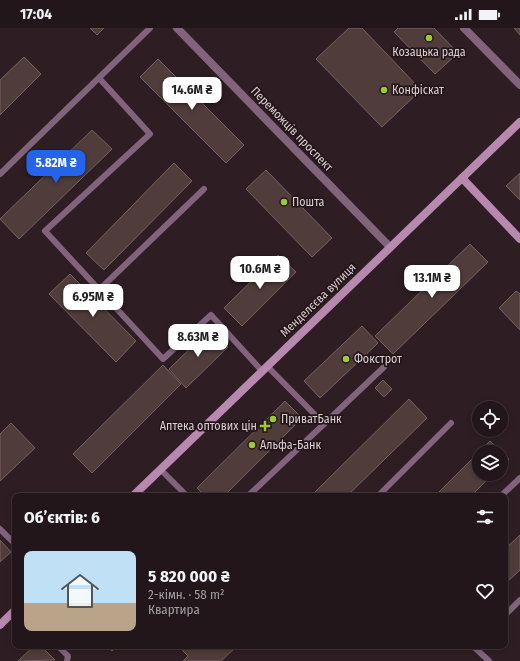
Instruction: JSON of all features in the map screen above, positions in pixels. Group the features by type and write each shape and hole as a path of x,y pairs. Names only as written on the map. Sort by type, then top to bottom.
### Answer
{"street":[{"name":"Переможців проспект","path":"177,28 390,247"},
{"path":"464,28 520,85"},
{"name":"Менделєєва вулиця","path":"136,493 520,122"},
{"path":"462,178 520,239"},
{"path":"0,625 12,613"}],"lane":[{"path":"0,174 150,28"},
{"path":"99,78 150,134 45,230 164,359 211,315 324,424"},
{"path":"100,289 204,189"},
{"path":"251,493 384,367"},
{"path":"381,493 451,423"},
{"path":"160,469 184,493"},
{"path":"505,493 520,478"},
{"path":"0,529 12,541"},
{"path":"508,612 520,600"},
{"path":"61,649 68,656 67,661"},
{"path":"476,649 489,661"}],"building":[{"path":"90,28 104,28 97,35"},
{"path":"349,28 362,28 421,90 382,127 316,59"},
{"path":"398,28 434,28 458,53 435,74 394,32"},
{"path":"514,28 520,28 520,35"},
{"path":"24,57 41,74 0,115 0,80"},
{"path":"158,59 244,145 226,163 140,77"},
{"path":"92,130 112,149 19,239 0,219"},
{"path":"174,163 192,181 104,270 86,253"},
{"path":"266,170 332,238 312,257 246,189"},
{"path":"520,173 520,200 506,186"},
{"path":"470,244 488,262 393,354 375,336"},
{"path":"278,255 296,272 242,326 224,308"},
{"path":"70,274 136,341 116,362 49,294"},
{"path":"516,291 520,294 520,330 499,308"},
{"path":"362,326 378,343 320,398 304,381"},
{"path":"210,329 228,347 186,388 169,369"},
{"path":"163,365 181,384 92,473 73,454"},
{"path":"383,380 392,389 384,397 375,388"},
{"path":"409,399 427,418 350,493 314,493"},
{"path":"285,401 302,418 227,493 202,493 197,488"},
{"path":"11,423 35,448 0,481 0,434"},
{"path":"490,441 494,445 486,445"},
{"path":"472,459 472,481 486,481 474,493 438,493"},
{"path":"520,535 520,570 508,581 508,546"},
{"path":"0,540 11,552 0,562"},
{"path":"31,649 44,649 55,660 18,661"},
{"path":"181,649 234,649 221,661 183,661 188,656"}],"place":[{"name":"Козацька рада","path":"429,38"},
{"name":"Конфіскат","path":"384,90"},
{"name":"Пошта","path":"284,202"},
{"name":"Фокстрот","path":"346,359"},
{"name":"ПриватБанк","path":"273,419"},
{"name":"Аптека оптових цін","path":"265,426"},
{"name":"Альфа-Банк","path":"252,445"}]}
